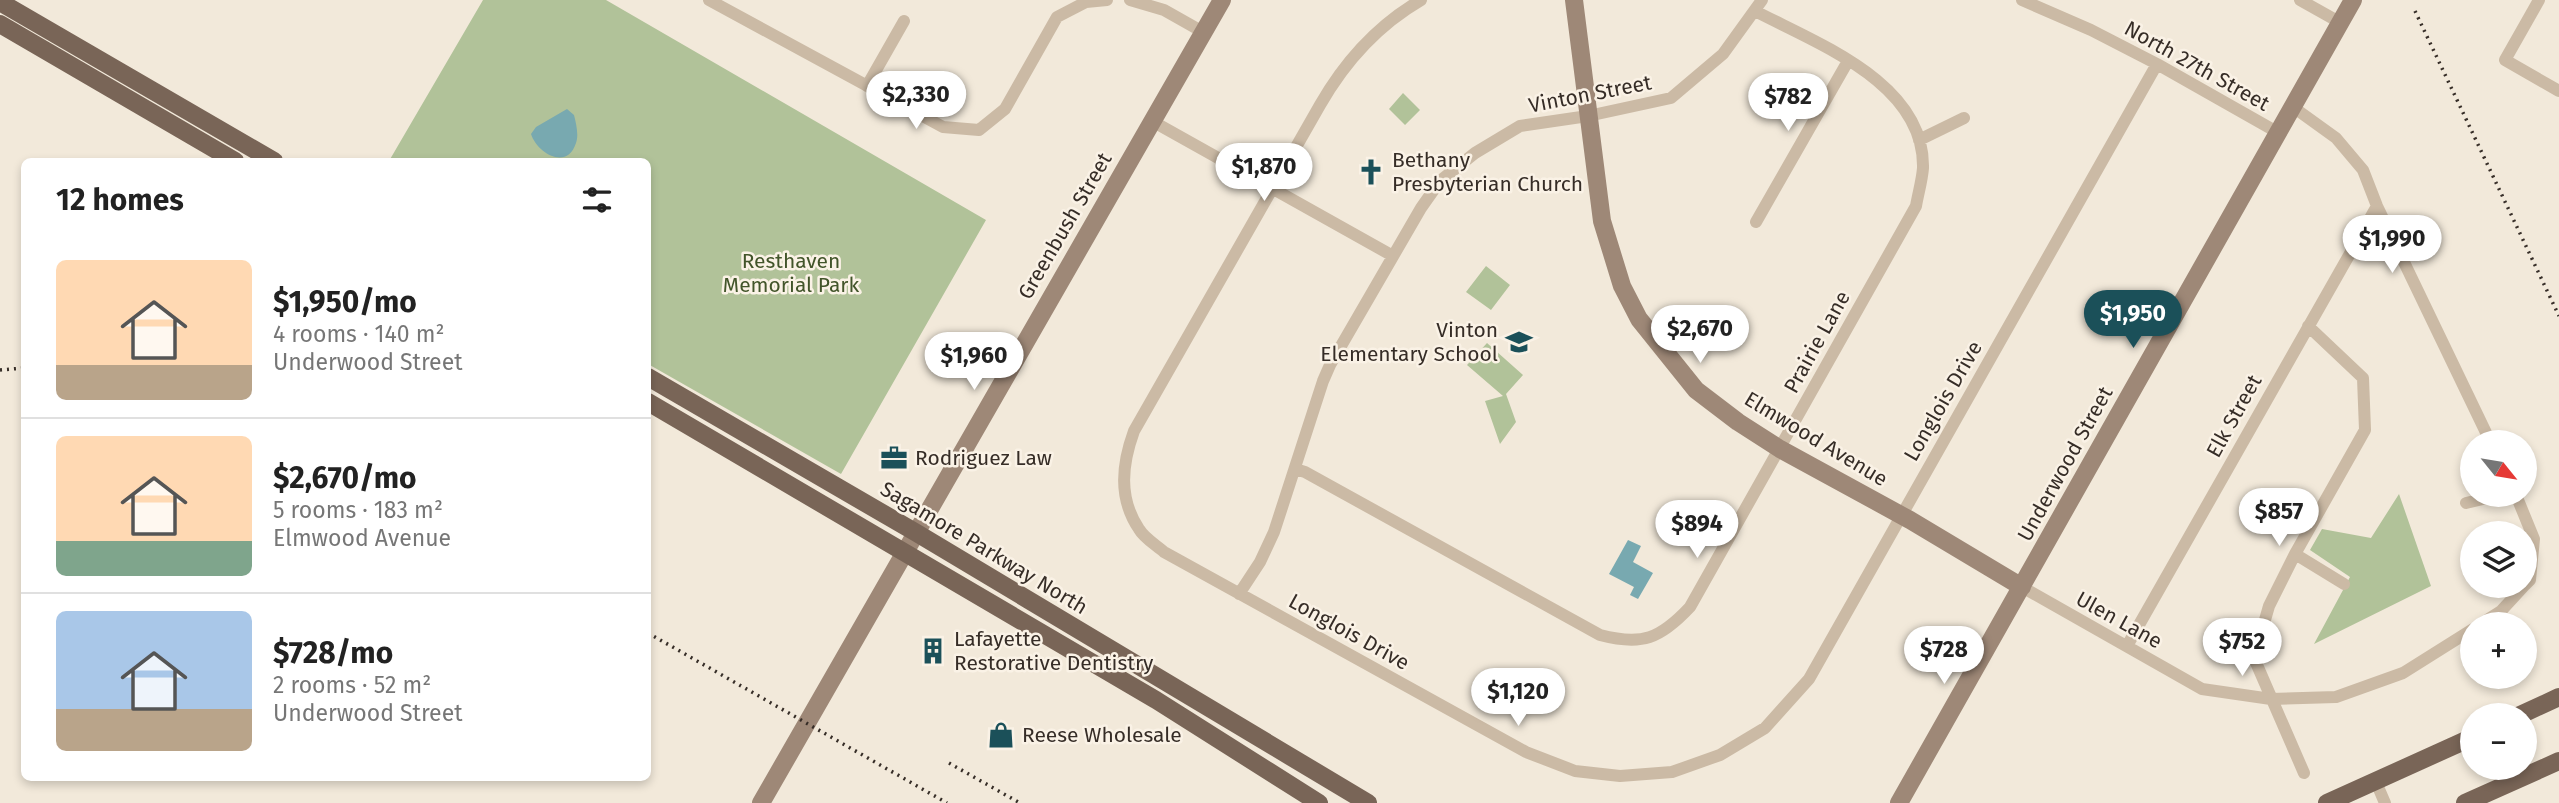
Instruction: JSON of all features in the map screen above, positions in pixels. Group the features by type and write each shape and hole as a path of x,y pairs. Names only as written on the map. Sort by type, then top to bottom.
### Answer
{"main road":[{"path":"0,2 269,158"},
{"path":"0,24 231,158"},
{"name":"Sagamore Parkway North","path":"651,379 915,532 1368,803"},
{"name":"Sagamore Parkway North","path":"651,404 1156,700 1320,803"},
{"path":"2537,707 2559,697"},
{"path":"2327,803 2460,743"},
{"path":"2465,803 2559,761"}],"street":[{"path":"713,1 943,127 979,130 1005,109 1057,17 1085,1 1107,0"},
{"path":"1130,0 1164,10 1203,32"},
{"name":"Greenbush Street","path":"761,803 1222,0"},
{"name":"Longlois Drive","path":"1421,0 1383,28 1352,57 1328,91 1134,431 1125,455 1123,484 1129,509 1140,531 1164,552 1526,752 1575,771 1620,776 1672,772 1720,755 1765,728 1809,679 2157,64"},
{"name":"Elmwood Avenue","path":"1574,0 1602,221 1622,286 1639,320 1696,390 1780,449 1900,515 2022,587"},
{"name":"North 27th Street","path":"2022,0 2091,30 2157,64 2277,132"},
{"path":"2300,0 2341,23"},
{"name":"Underwood Street","path":"1899,803 2353,0"},
{"path":"2539,0 2505,60 2559,91"},
{"name":"Vinton Street","path":"1239,594 1275,532 1327,373 1421,208 1440,181 1475,153 1520,126 1588,116 1671,98 1723,54 1759,6"},
{"name":"Prairie Lane","path":"1295,469 1305,472 1600,635 1626,642 1650,637 1672,625 1690,607 1916,206 1923,168 1919,139 1908,115 1898,99 1880,81 1759,6"},
{"path":"867,86 904,21"},
{"path":"1756,222 1848,61"},
{"path":"2292,107 2336,138 2363,170 2377,206 2485,430"},
{"path":"1919,139 1964,118"},
{"path":"1152,121 1393,256"},
{"name":"Elk Street","path":"2127,646 2377,206"},
{"path":"2304,773 2253,658 2269,606 2365,430 2363,378 2308,326"},
{"path":"2295,554 2344,584"},
{"name":"Ulen Lane","path":"2022,587 2202,689 2272,699 2336,697 2403,673 2460,637"},
{"path":"2499,612 2513,598"},
{"path":"2376,782 2385,803"}],"green space":[{"name":"Resthaven Memorial Park","path":"483,0 606,0 986,220 841,474 651,366 651,158 391,158"},
{"path":"1403,93 1420,110 1405,125 1389,109"},
{"path":"1486,266 1510,285 1491,310 1466,292"},
{"path":"1487,343 1523,375 1506,394 1516,422 1500,444 1485,401 1503,396 1467,365"},
{"path":"2399,494 2431,586 2314,644 2350,577 2310,550 2322,529 2371,538"}],"water":[{"path":"567,109 574,115 576,143 566,156 552,156 539,147 531,134 536,127"},
{"path":"1628,540 1641,546 1633,562 1653,573 1638,599 1630,595 1634,587 1609,574"}],"railway":[{"path":"2415,11 2559,316"},
{"path":"0,370 21,368"},
{"path":"651,635 947,803"},
{"path":"949,763 1020,803"}],"place":[{"name":"Bethany Presbyterian Church","path":"1371,172"},
{"name":"Vinton Elementary School","path":"1519,342"},
{"name":"Rodriguez Law","path":"894,458"},
{"name":"Lafayette Restorative Dentistry","path":"933,651"},
{"name":"Reese Wholesale","path":"1001,735"}]}
